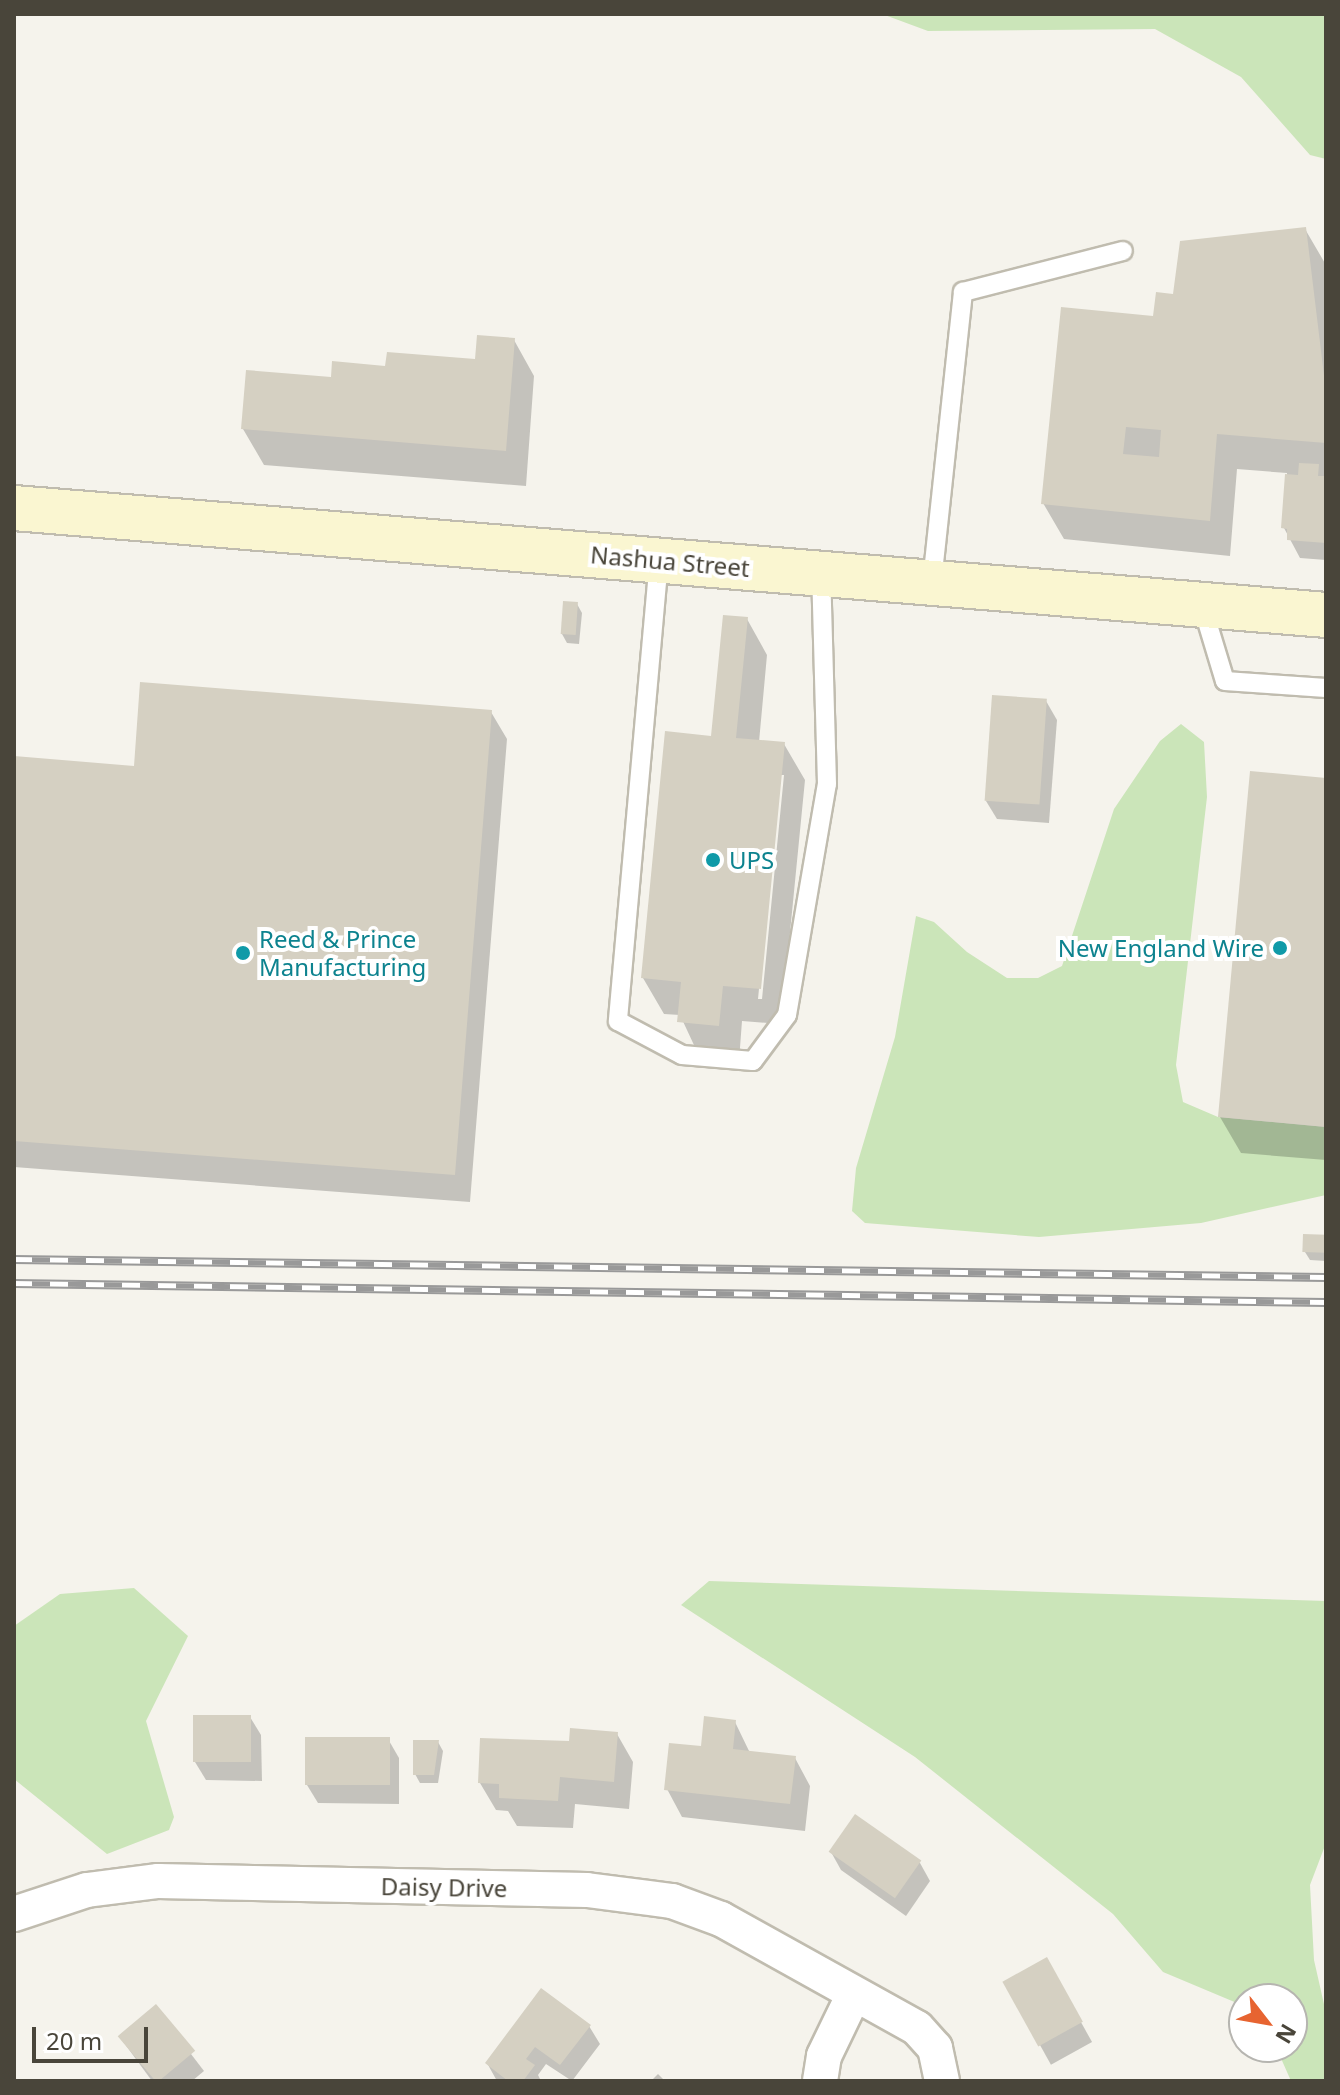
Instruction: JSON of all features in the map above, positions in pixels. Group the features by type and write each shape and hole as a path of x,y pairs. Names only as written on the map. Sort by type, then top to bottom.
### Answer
{"main road":[{"name":"Nashua Street","path":"14,508 1326,615"}],"street":[{"name":"Daisy Drive","path":"14,1914 87,1890 158,1881 628,1893 672,1901 721,1919 927,2037 940,2061 942,2081"},
{"path":"820,2081 824,2056 854,1994"}],"lane":[{"path":"932,582 963,292 1123,251"},
{"path":"659,560 618,1021 682,1055 753,1061 787,1015 827,784 821,573"},
{"path":"1202,603 1225,681 1326,688"}],"green space":[{"path":"882,14 1326,14 1326,159 1310,155 1241,77 1155,29 928,31"},
{"path":"1181,724 1204,742 1207,797 1176,1065 1183,1102 1218,1117 1326,1127 1326,1195 1201,1223 1039,1237 865,1223 852,1211 856,1168 895,1037 916,916 934,922 967,952 1007,978 1038,978 1062,966 1114,809 1160,741"},
{"path":"709,1581 1326,1601 1326,1843 1310,1885 1314,1960 1326,2013 1326,2081 1291,2081 1283,2063 1308,2063 1308,1983 1228,1983 1228,1999 1163,1972 1113,1914 915,1757 681,1605"},
{"path":"134,1588 188,1636 146,1721 174,1817 169,1830 107,1854 14,1779 14,1626 60,1594"}],"building":[{"path":"1306,227 1326,392 1326,443 1217,434 1210,521 1041,504 1061,307 1153,316 1156,292 1173,294 1180,241","holes":["1126,427 1161,430 1159,457 1123,454"]},
{"path":"477,335 515,338 506,451 241,429 246,370 331,377 332,361 385,366 387,352 475,359"},
{"path":"1299,463 1319,464 1318,476 1326,476 1326,543 1287,540 1287,529 1281,528 1285,474 1298,475"},
{"path":"563,601 578,602 576,635 561,634"},
{"name":"UPS","path":"723,615 748,617 736,738 785,742 761,989 723,986 719,1026 677,1022 681,982 641,978 665,731 711,736"},
{"name":"Reed & Prince Manufacturing","path":"140,682 492,710 455,1175 14,1141 14,756 134,766"},
{"path":"992,695 1047,699 1039,805 985,801"},
{"name":"New England Wire","path":"1250,771 1326,778 1326,1127 1218,1117"},
{"path":"1303,1234 1326,1235 1325,1253 1302,1252"},
{"path":"193,1715 251,1715 251,1762 193,1762"},
{"path":"704,1716 736,1720 733,1749 796,1756 790,1804 664,1790 669,1743 701,1746"},
{"path":"570,1728 618,1732 614,1782 560,1777 558,1801 499,1798 499,1784 478,1783 480,1738 569,1741"},
{"path":"305,1737 390,1737 390,1785 305,1785"},
{"path":"413,1740 439,1740 434,1775 413,1775"},
{"path":"855,1814 921,1860 895,1898 829,1852"},
{"path":"1047,1957 1083,2022 1038,2046 1002,1982"},
{"path":"541,1988 591,2025 560,2065 535,2047 526,2059 535,2065 523,2081 508,2081 485,2063"},
{"path":"156,2004 195,2051 155,2081 118,2036"}],"railway":[{"path":"14,1259 1326,1277"},
{"path":"14,1283 1326,1302"}],"place":[{"name":"UPS","path":"713,860"},
{"name":"New England Wire","path":"1280,948"},
{"name":"Reed & Prince Manufacturing","path":"243,953"}]}
